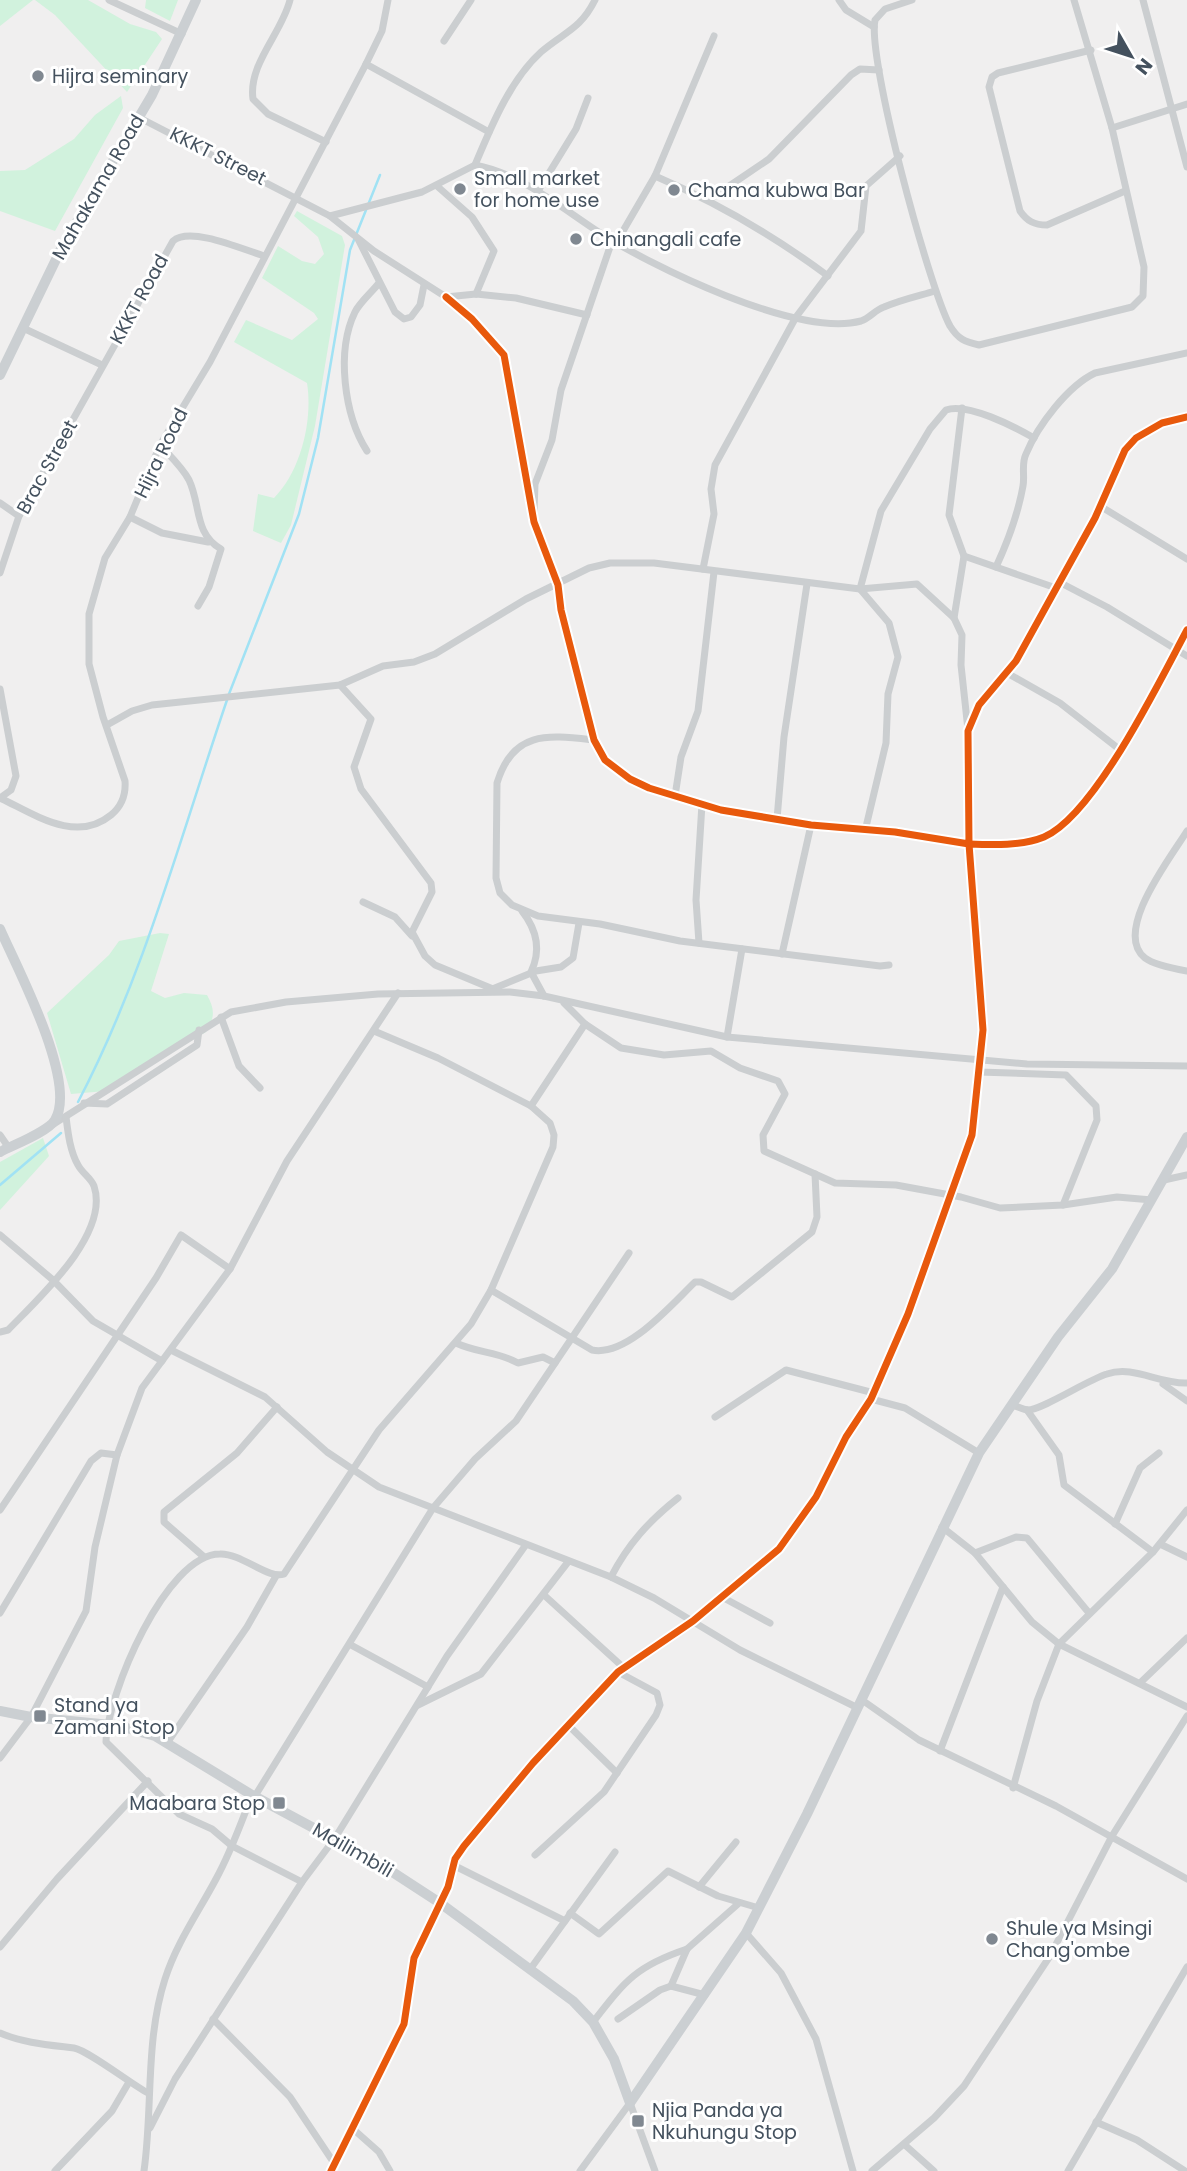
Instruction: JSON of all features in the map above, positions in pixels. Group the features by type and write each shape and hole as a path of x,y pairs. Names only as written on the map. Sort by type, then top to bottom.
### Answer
{"street":[{"path":"109,0 182,34"},
{"name":"Mahakama Road","path":"0,375 62,247 138,117 182,34 196,0"},
{"path":"290,0 287,14 261,61 251,90 258,107 326,142"},
{"name":"Hijra Road","path":"0,798 62,826 84,827 106,819 118,807 126,792 89,664 89,614 105,558 130,517 160,445 210,362 366,64 382,31 388,0"},
{"path":"444,41 471,0"},
{"path":"330,216 437,186 475,165 513,88 538,56 576,29 595,0"},
{"path":"839,0 846,10 874,27"},
{"path":"912,0 885,9 874,27 879,70 935,291 951,327 963,342 979,345 1132,307 1143,296 1144,267 1112,128 1074,0"},
{"path":"1143,0 1187,167"},
{"path":"713,36 655,176 614,242 561,390 552,440 535,484 534,522 558,585 561,610 594,740 605,760 630,779 676,796 702,804 811,825 895,832 969,844 1006,845 1045,837 1069,819 1098,785 1187,629"},
{"path":"1091,50 996,74 989,81 992,100 1020,211 1032,223 1047,225 1125,191"},
{"path":"366,64 489,132"},
{"path":"710,199 769,159 851,75 860,69 879,70"},
{"path":"538,191 576,129 588,98"},
{"path":"1112,128 1187,104"},
{"name":"KKKT Street","path":"138,117 330,216 472,318 504,355 534,522"},
{"path":"703,569 715,514 711,489 715,465 796,317 861,230 866,186 900,156"},
{"path":"475,165 493,169 538,191 614,242 712,289 758,307 830,322 862,321 882,307 935,291"},
{"path":"655,176 710,199 775,236 828,276"},
{"path":"437,186 472,217 494,251 476,294"},
{"name":"KKKT Road","path":"23,328 102,365 164,252 178,236 192,234 264,256"},
{"path":"358,237 395,312 404,319 411,317 419,305 424,285"},
{"path":"366,451 352,417 346,385 346,355 355,311 379,283"},
{"path":"446,297 476,294 516,298 587,315"},
{"path":"996,567 1012,531 1024,485 1023,462 1034,438 1084,378 1095,373 1187,353"},
{"name":"Brac Street","path":"0,573 19,516 102,365"},
{"path":"860,589 881,511 936,420 946,410 962,408 1016,427 1034,438"},
{"path":"954,618 964,556 949,515 962,408"},
{"path":"968,731 982,700 1007,673 1057,585 1100,506 1117,463 1136,438 1162,423 1187,416"},
{"path":"160,445 191,484 198,521 208,542"},
{"path":"0,503 19,516"},
{"path":"1100,506 1187,559"},
{"path":"130,517 162,533 208,542 220,549 209,587 198,606"},
{"path":"964,556 1057,585 1107,607 1187,656"},
{"path":"107,725 132,711 152,705 340,685 383,666 414,662 435,654 526,599 589,568 610,563 631,561 860,589 917,584 954,618 962,640 961,665 968,731 969,844 983,1030 972,1135 952,1195 873,1396 846,1437 797,1527 779,1549 693,1621 621,1670 568,1725 464,1846 453,1865 440,1903 414,1958 404,2024 332,2167"},
{"path":"676,796 681,757 698,711 714,572"},
{"path":"777,819 784,737 807,584"},
{"path":"860,589 889,623 898,657 888,694 886,743 871,799 866,831"},
{"path":"1007,673 1059,703 1119,749"},
{"path":"340,685 372,719 354,767 361,789 431,883 432,892 412,932 425,956 435,965 493,989"},
{"path":"0,690 16,776 11,790 0,798"},
{"path":"594,740 557,736 531,740 515,749 500,774 497,783 496,878 500,893 519,908 538,916 699,943 889,965"},
{"path":"699,943 696,901 702,804"},
{"path":"782,954 811,825"},
{"path":"1187,831 1145,898 1134,930 1135,945 1145,959 1187,971"},
{"path":"363,902 395,917 418,941"},
{"path":"519,908 533,928 537,943 537,960 531,972"},
{"path":"480,994 531,972 561,967 573,958 579,923"},
{"path":"0,929 4,949 49,1042 55,1063 60,1104 51,1125"},
{"path":"727,1037 742,949"},
{"path":"531,972 544,996"},
{"path":"0,1135 4,1150 66,1117 221,1017 254,1006 398,993 510,992 544,996 563,1003 727,1037 980,1061 1187,1066"},
{"path":"0,1758 31,1717 86,1611 95,1547 117,1455 142,1388 230,1269 287,1161 398,993"},
{"path":"563,1003 585,1024 621,1048 664,1055 711,1051 740,1068 778,1081 785,1094 763,1135 762,1147 768,1154 835,1183 896,1185 952,1195 1000,1208 1063,1205 1117,1197 1152,1200"},
{"path":"221,1017 239,1066 260,1088"},
{"path":"531,1106 585,1024"},
{"path":"84,1103 107,1104 197,1045 199,1030"},
{"path":"302,1882 232,1846 212,1829 179,1814 106,1742 107,1725 123,1675 143,1632 176,1580 203,1556 232,1555 276,1576 284,1574 351,1470 404,1398 471,1324 491,1290 553,1147 554,1135 550,1123 531,1106 438,1058 374,1031"},
{"path":"979,1072 1066,1075 1096,1106 1097,1120 1063,1205"},
{"path":"0,1332 8,1330 89,1235 97,1199 93,1183 78,1165 69,1139 66,1117"},
{"path":"580,2171 706,1995 746,1933 860,1704 979,1453 1058,1337 1112,1269 1187,1137"},
{"path":"491,1290 592,1350 608,1350 649,1326 695,1282 701,1282 727,1297 741,1291 816,1225 815,1174"},
{"path":"1164,1180 1187,1175"},
{"path":"0,1235 53,1280 93,1321 162,1361"},
{"path":"0,1510 156,1278 181,1235 230,1269"},
{"path":"144,2171 150,2128 148,2093 153,2044 164,1981 182,1934 216,1880 254,1795 351,1645 394,1569 433,1508 475,1459 516,1421 629,1253"},
{"path":"456,1343 493,1356 503,1354 518,1363 543,1357 555,1363"},
{"path":"171,1349 265,1397 351,1470 379,1487 525,1546 611,1577 740,1650 860,1704 919,1740 1112,1836 1187,1879"},
{"path":"715,1417 786,1370 905,1408 979,1453"},
{"path":"1027,1410 1110,1373 1129,1371 1163,1383 1187,1401"},
{"path":"1163,1383 1187,1383"},
{"path":"1012,1405 1027,1410 1059,1455 1064,1485 1153,1552"},
{"path":"203,1556 164,1522 164,1512 229,1459 277,1407"},
{"path":"0,1613 91,1461 101,1453 117,1455"},
{"path":"1115,1524 1140,1468 1159,1453"},
{"path":"611,1577 638,1533 678,1498"},
{"path":"1013,1788 1037,1701 1059,1644 1153,1552 1187,1510"},
{"path":"942,1527 975,1553 1032,1622 1059,1644 1187,1707"},
{"path":"975,1553 1016,1537 1027,1538 1089,1613"},
{"path":"1160,1544 1187,1557"},
{"path":"150,2128 175,2079 213,2019 302,1882 335,1838 460,1636 525,1546"},
{"path":"417,1706 466,1684 481,1674 568,1562"},
{"path":"167,1743 247,1627 276,1576"},
{"path":"940,1751 1003,1587"},
{"path":"536,1855 587,1810 617,1773 660,1705 657,1693 621,1670 544,1595"},
{"path":"722,1597 770,1623"},
{"path":"1140,1683 1187,1638"},
{"path":"351,1645 428,1687"},
{"name":"Mailimbili","path":"0,1711 107,1725 155,1736 254,1795 335,1838 440,1903 531,1968 593,2021 614,2059 630,2103"},
{"path":"872,2171 952,2102 964,2086 1050,1956 1112,1836 1187,1716"},
{"path":"568,1725 617,1773"},
{"path":"0,1947 57,1879 148,1781"},
{"path":"699,1886 736,1842"},
{"path":"531,1968 615,1852"},
{"path":"453,1865 565,1921"},
{"path":"570,1913 599,1934 664,1872 738,1904 759,1908"},
{"path":"593,2021 626,1980 643,1966 687,1949 738,1904"},
{"path":"746,1933 781,1973 816,2039 853,2171"},
{"path":"671,1986 687,1949"},
{"path":"1069,2171 1187,1967"},
{"path":"618,2020 660,1990 671,1986 706,1995"},
{"path":"213,2019 290,2097 332,2167"},
{"path":"0,2033 59,2049 75,2048 148,2093"},
{"path":"55,2171 112,2111 129,2082"},
{"path":"630,2103 655,2171"},
{"path":"1096,2122 1137,2140 1185,2171"},
{"path":"352,2128 379,2152 390,2171"},
{"path":"905,2145 934,2171"}],"green space":[{"path":"0,0 33,0 0,26"},
{"path":"35,0 88,0 130,24 156,32 162,39 127,92 55,15"},
{"path":"146,0 178,0 170,21 145,8"},
{"path":"121,96 123,108 55,231 0,211 0,171 25,170 74,139 95,115"},
{"path":"297,211 342,236 345,245 315,426 291,525 281,543 253,531 258,494 274,498 298,460 308,413 307,383 234,342 246,320 292,340 318,319 314,313 262,278 278,246 302,261 315,264 324,254 318,237 294,216"},
{"path":"160,933 169,934 151,991 165,998 184,993 207,995 213,1014 209,1027 206,1032 106,1091 71,1094 47,1013 109,955 119,941"},
{"path":"43,1138 49,1156 0,1210 0,1162"}],"waterway":[{"path":"229,694 299,514 318,438 350,250 380,175"},
{"path":"78,1102 123,1005 142,955 227,700"},
{"path":"0,1185 61,1133"}],"cycle path":[{"path":"446,297 472,319 504,355 534,522 558,585 561,610 594,740 605,760 630,779 649,788 721,810 811,825 895,832 969,844 968,731 979,705 1016,661 1095,518 1125,450 1136,438 1162,423 1187,417"},
{"path":"331,2171 404,2024 414,1958 448,1887 455,1859 464,1846 533,1763 618,1672 693,1621 779,1549 816,1497 846,1437 871,1399 908,1314 972,1135 983,1030 969,844 1026,842 1044,837 1064,824 1105,775 1187,630"}],"place":[{"name":"Hijra seminary","path":"38,76"},
{"name":"Small market for home use","path":"460,189"},
{"name":"Chama kubwa Bar","path":"674,190"},
{"name":"Chinangali cafe","path":"576,239"},
{"name":"Stand ya Zamani Stop","path":"40,1716"},
{"name":"Maabara Stop","path":"279,1803"},
{"name":"Shule ya Msingi Chang'ombe","path":"992,1939"},
{"name":"Njia Panda ya Nkuhungu Stop","path":"638,2121"}]}
